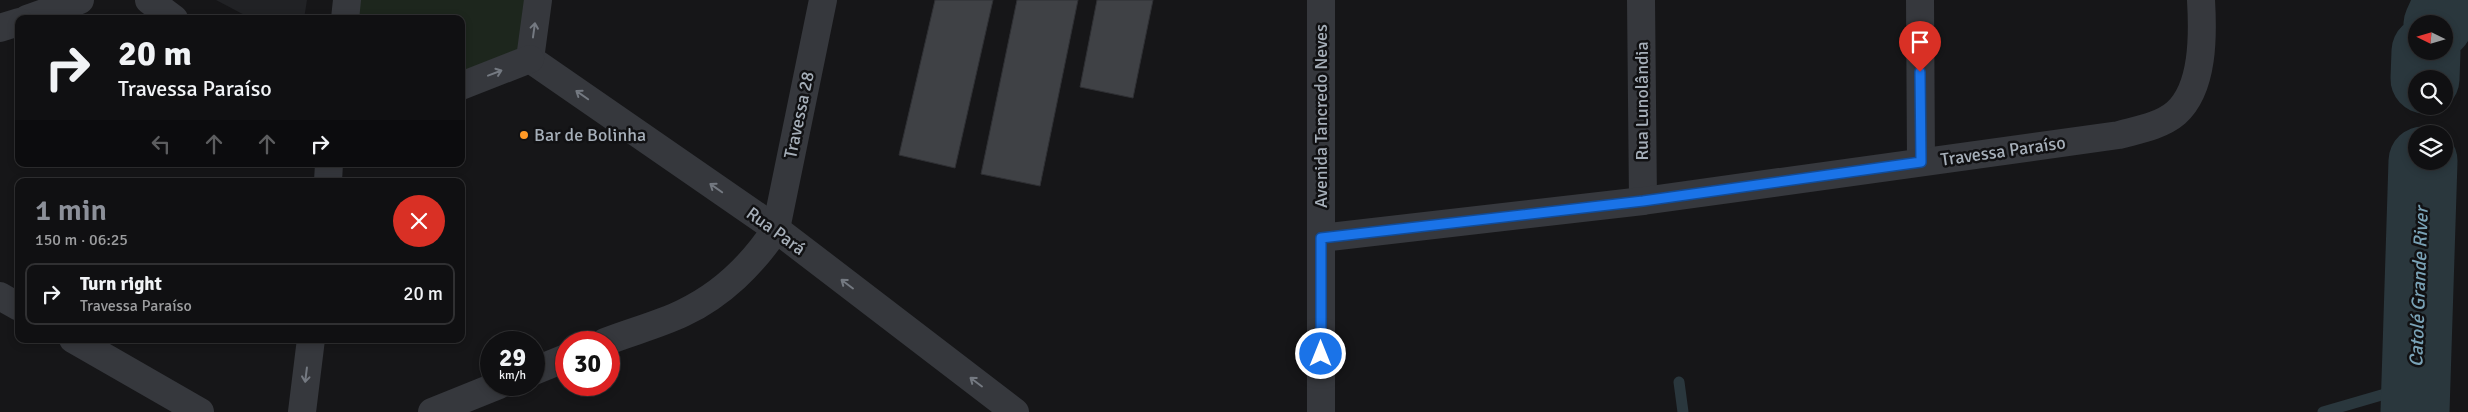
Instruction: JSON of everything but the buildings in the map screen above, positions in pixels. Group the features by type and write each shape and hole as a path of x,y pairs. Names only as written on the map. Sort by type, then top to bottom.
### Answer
{"street":[{"path":"38,15 80,0"},
{"path":"149,0 169,15"},
{"path":"345,15 347,0"},
{"path":"465,84 530,59 538,0"},
{"name":"Travessa 28","path":"776,230 823,0"},
{"name":"Avenida Tancredo Neves","path":"1321,0 1321,412"},
{"name":"Rua Lunolândia","path":"1642,0 1643,201"},
{"path":"1920,0 1921,162"},
{"name":"Travessa Paraíso","path":"1321,238 1643,201 2119,135 2160,123 2176,113 2188,98 2197,75 2202,48 2201,0"},
{"path":"0,28 15,23"},
{"name":"Rua Pará","path":"530,59 776,230 1015,412"},
{"path":"620,336 683,313 711,296 744,270 760,253 776,230"},
{"path":"0,296 15,305"},
{"path":"80,343 200,412"},
{"path":"302,412 311,343"},
{"path":"432,412 480,393"}],"shaded area":[{"path":"216,0 307,0 305,15 244,15"},
{"path":"357,0 526,0 520,53 465,75 465,15 355,15"}],"waterway":[{"name":"Catolé Grande River","path":"2442,15 2449,0"},
{"name":"Catolé Grande River","path":"2425,70 2426,60"},
{"name":"Catolé Grande River","path":"2415,412 2423,170"},
{"path":"1679,382 1683,412"},
{"path":"2323,412 2416,385"}],"place":[{"name":"Bar de Bolinha","path":"524,135"}],"route":[{"path":"1321,354 1321,238 1643,201 1921,162 1920,72"}]}
